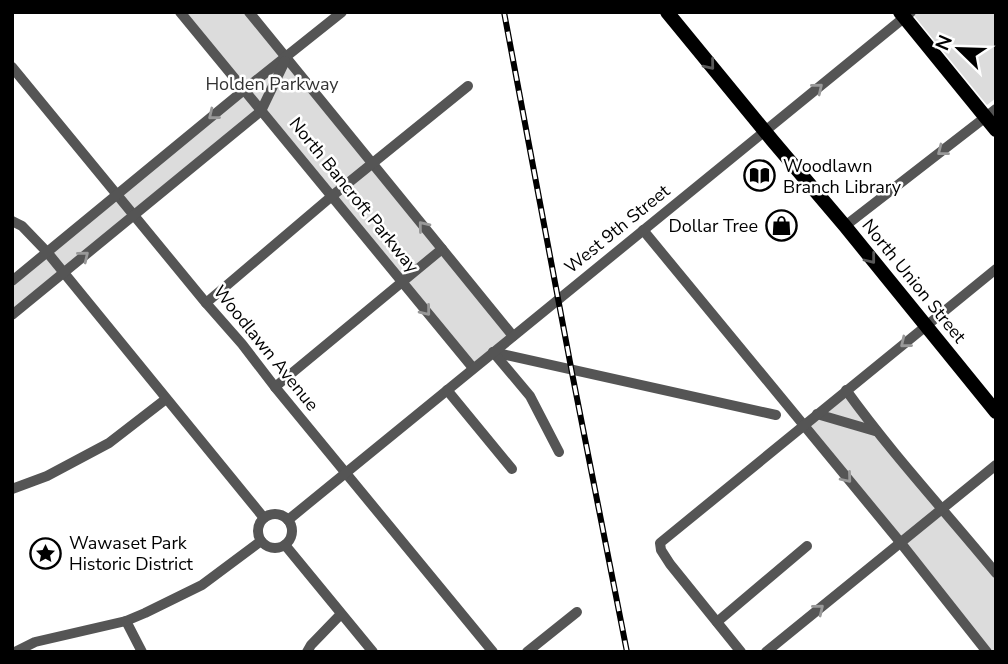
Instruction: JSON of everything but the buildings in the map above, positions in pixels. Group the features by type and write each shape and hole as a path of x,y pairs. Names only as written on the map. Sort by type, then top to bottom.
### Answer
{"main road":[{"name":"North Union Street","path":"667,12 996,412"},
{"path":"905,14 990,113 996,130"}],"street":[{"name":"North Bancroft Parkway","path":"180,12 473,368"},
{"name":"North Bancroft Parkway","path":"249,12 513,336"},
{"path":"12,281 342,12"},
{"name":"West 9th Street","path":"288,520 905,14"},
{"path":"12,314 261,111 286,58"},
{"name":"Woodlawn Avenue","path":"12,67 493,652"},
{"path":"206,303 468,86"},
{"path":"845,226 990,113"},
{"path":"12,221 22,226 64,272 264,518"},
{"path":"643,230 987,652"},
{"path":"275,387 442,249"},
{"path":"741,652 670,564 661,550 660,543 996,269"},
{"path":"493,352 776,415"},
{"path":"493,352 530,396 559,452"},
{"path":"447,390 512,469"},
{"path":"846,390 875,431 996,573"},
{"path":"12,489 47,476 109,443 166,399"},
{"path":"817,414 875,431"},
{"path":"766,652 996,465"},
{"path":"277,514 288,520 292,526 292,534 285,545 271,548 261,541 258,527 264,518 277,514"},
{"path":"15,652 35,642 126,621 202,585 261,541"},
{"path":"285,545 373,652"},
{"path":"717,622 807,546"},
{"path":"527,652 577,612"},
{"path":"307,652 341,614"},
{"path":"126,621 142,652"}],"green space":[{"name":"Holden Parkway","path":"180,12 249,12 513,336 473,368 261,111 12,315 12,281 244,90"},
{"path":"911,12 996,12 996,98 987,105"},
{"path":"846,390 996,573 996,652 987,652 803,425"}],"railway":[{"path":"504,12 627,652"}],"place":[{"name":"Woodlawn Branch Library","path":"760,176"},
{"name":"Dollar Tree","path":"781,226"},
{"name":"Wawaset Park Historic District","path":"46,553"}]}
